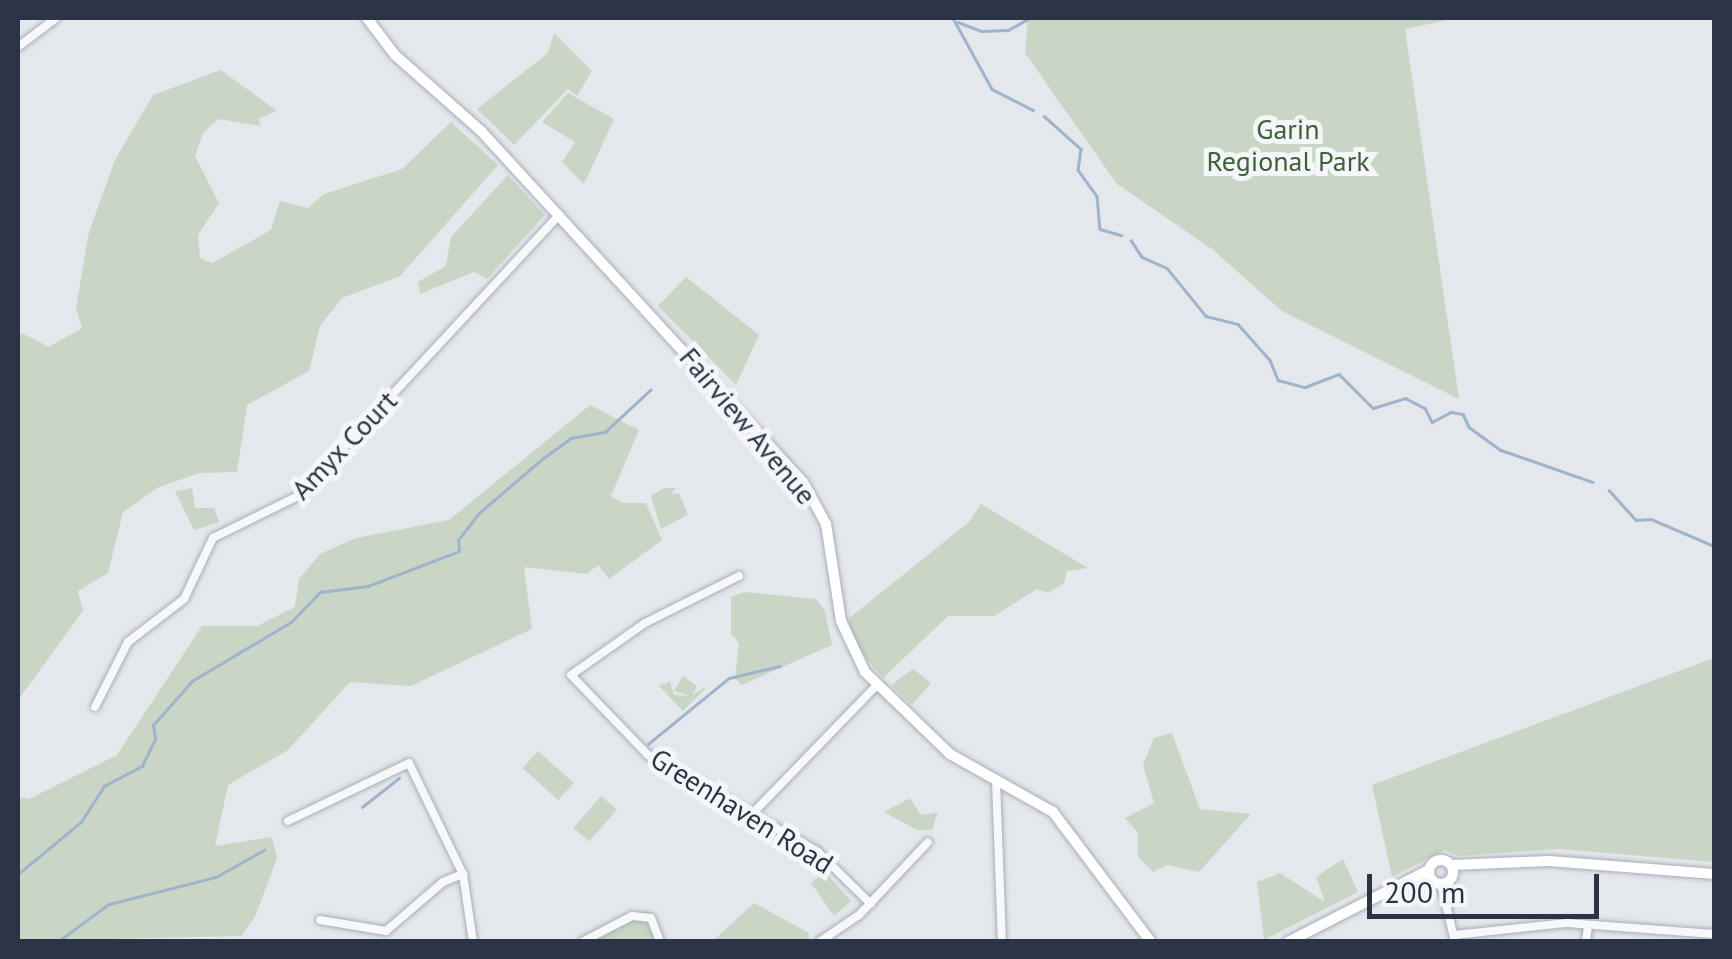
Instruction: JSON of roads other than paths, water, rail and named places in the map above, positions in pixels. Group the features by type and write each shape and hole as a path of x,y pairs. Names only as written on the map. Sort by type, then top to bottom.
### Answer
{"main road":[{"name":"Fairview Avenue","path":"366,18 395,54 482,132 560,215 813,496 831,539 841,622 877,685 950,754 1053,812 1150,942"},
{"path":"1288,942 1398,888 1486,865 1550,861 1714,874"}],"street":[{"path":"18,47 56,18"},
{"name":"Amyx Court","path":"96,707 128,642 184,599 213,538 298,496 560,215"},
{"name":"Greenhaven Road","path":"739,576 645,623 571,675 648,755 818,852 871,904"},
{"path":"752,814 877,685"},
{"path":"288,821 410,763 463,874 473,942"},
{"path":"996,780 1002,942"},
{"path":"820,942 871,904 928,842"},
{"path":"320,920 386,932 443,882 463,874"},
{"path":"1442,876 1455,938 1529,924 1714,934"},
{"path":"582,942 615,922 642,916 650,918 660,942"},
{"path":"1586,942 1588,925"}],"waterway":[{"path":"953,18 992,89 1033,110"},
{"path":"958,22 981,31 1008,30 1030,18"},
{"path":"1044,116 1081,149 1078,170 1097,196 1100,229 1121,235"},
{"path":"1131,240 1142,257 1167,268 1206,316 1238,324 1270,360 1278,380 1305,387 1339,374 1373,408 1405,398 1425,408 1432,422 1451,412 1463,414 1469,427 1501,450 1593,482"},
{"path":"18,874 81,822 104,786 142,766 155,739 153,725 192,681 291,622 320,592 368,586 459,551 458,540 479,513 542,459 571,438 605,432 650,390"},
{"path":"1609,490 1636,520 1651,519 1714,546"},
{"path":"648,744 729,678 780,666"},
{"path":"362,807 399,778"},
{"path":"57,942 109,904 216,877 264,850"}],"park label":[{"name":"Garin Regional Park","path":"1288,145"}]}
